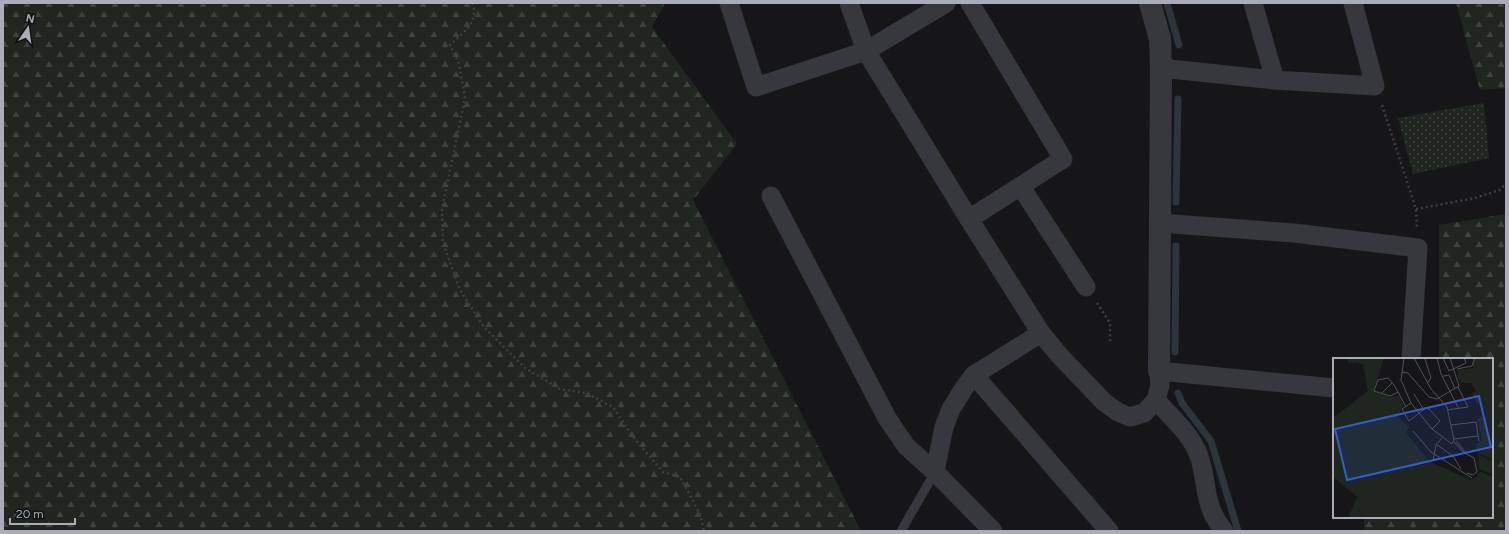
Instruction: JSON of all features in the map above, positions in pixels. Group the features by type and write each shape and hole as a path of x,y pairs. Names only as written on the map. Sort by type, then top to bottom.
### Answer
{"street":[{"path":"729,3 756,87 866,51 921,10 946,3"},
{"path":"849,3 866,51 969,219 1042,333 1059,355 1104,402 1118,412 1130,417 1144,413 1156,400 1160,385 1161,68 1160,39 1150,3"},
{"path":"969,219 1063,159 970,3"},
{"path":"1253,3 1275,80"},
{"path":"1161,68 1275,80 1375,86 1353,3"},
{"path":"1021,187 1086,286"},
{"path":"771,196 887,418 906,446 935,472 993,531"},
{"path":"1160,223 1294,233 1418,248 1411,358"},
{"path":"935,472 944,427 951,409 974,375 1042,333"},
{"path":"1160,371 1333,388"},
{"path":"974,375 1109,531"},
{"path":"1156,400 1192,441 1199,456 1209,507 1215,520 1224,531"}],"lane":[{"path":"901,531 935,472"}],"path":[{"path":"472,3 475,9 472,21 466,32 450,45 459,64 465,98 442,209 443,244 460,290 484,327 525,368 560,389 586,393 613,407 633,436 663,472 680,477 700,514 704,531"},
{"path":"1375,86 1416,209 1418,248"},
{"path":"1416,209 1475,198 1500,190 1506,183"},
{"path":"1086,286 1110,323 1110,341"}],"green space":[{"path":"3,3 665,3 652,27 737,144 693,200 861,531 3,531"},
{"path":"1456,3 1506,3 1506,88 1480,90"},
{"path":"1484,103 1489,158 1413,174 1398,118"},
{"path":"1506,214 1506,531 1364,531 1364,518 1493,518 1493,358 1439,358 1439,225"}],"waterway":[{"path":"1167,3 1179,45"},
{"path":"1176,202 1178,99"},
{"path":"1175,352 1176,246"},
{"path":"1178,393 1182,403 1211,441 1238,531"}]}
